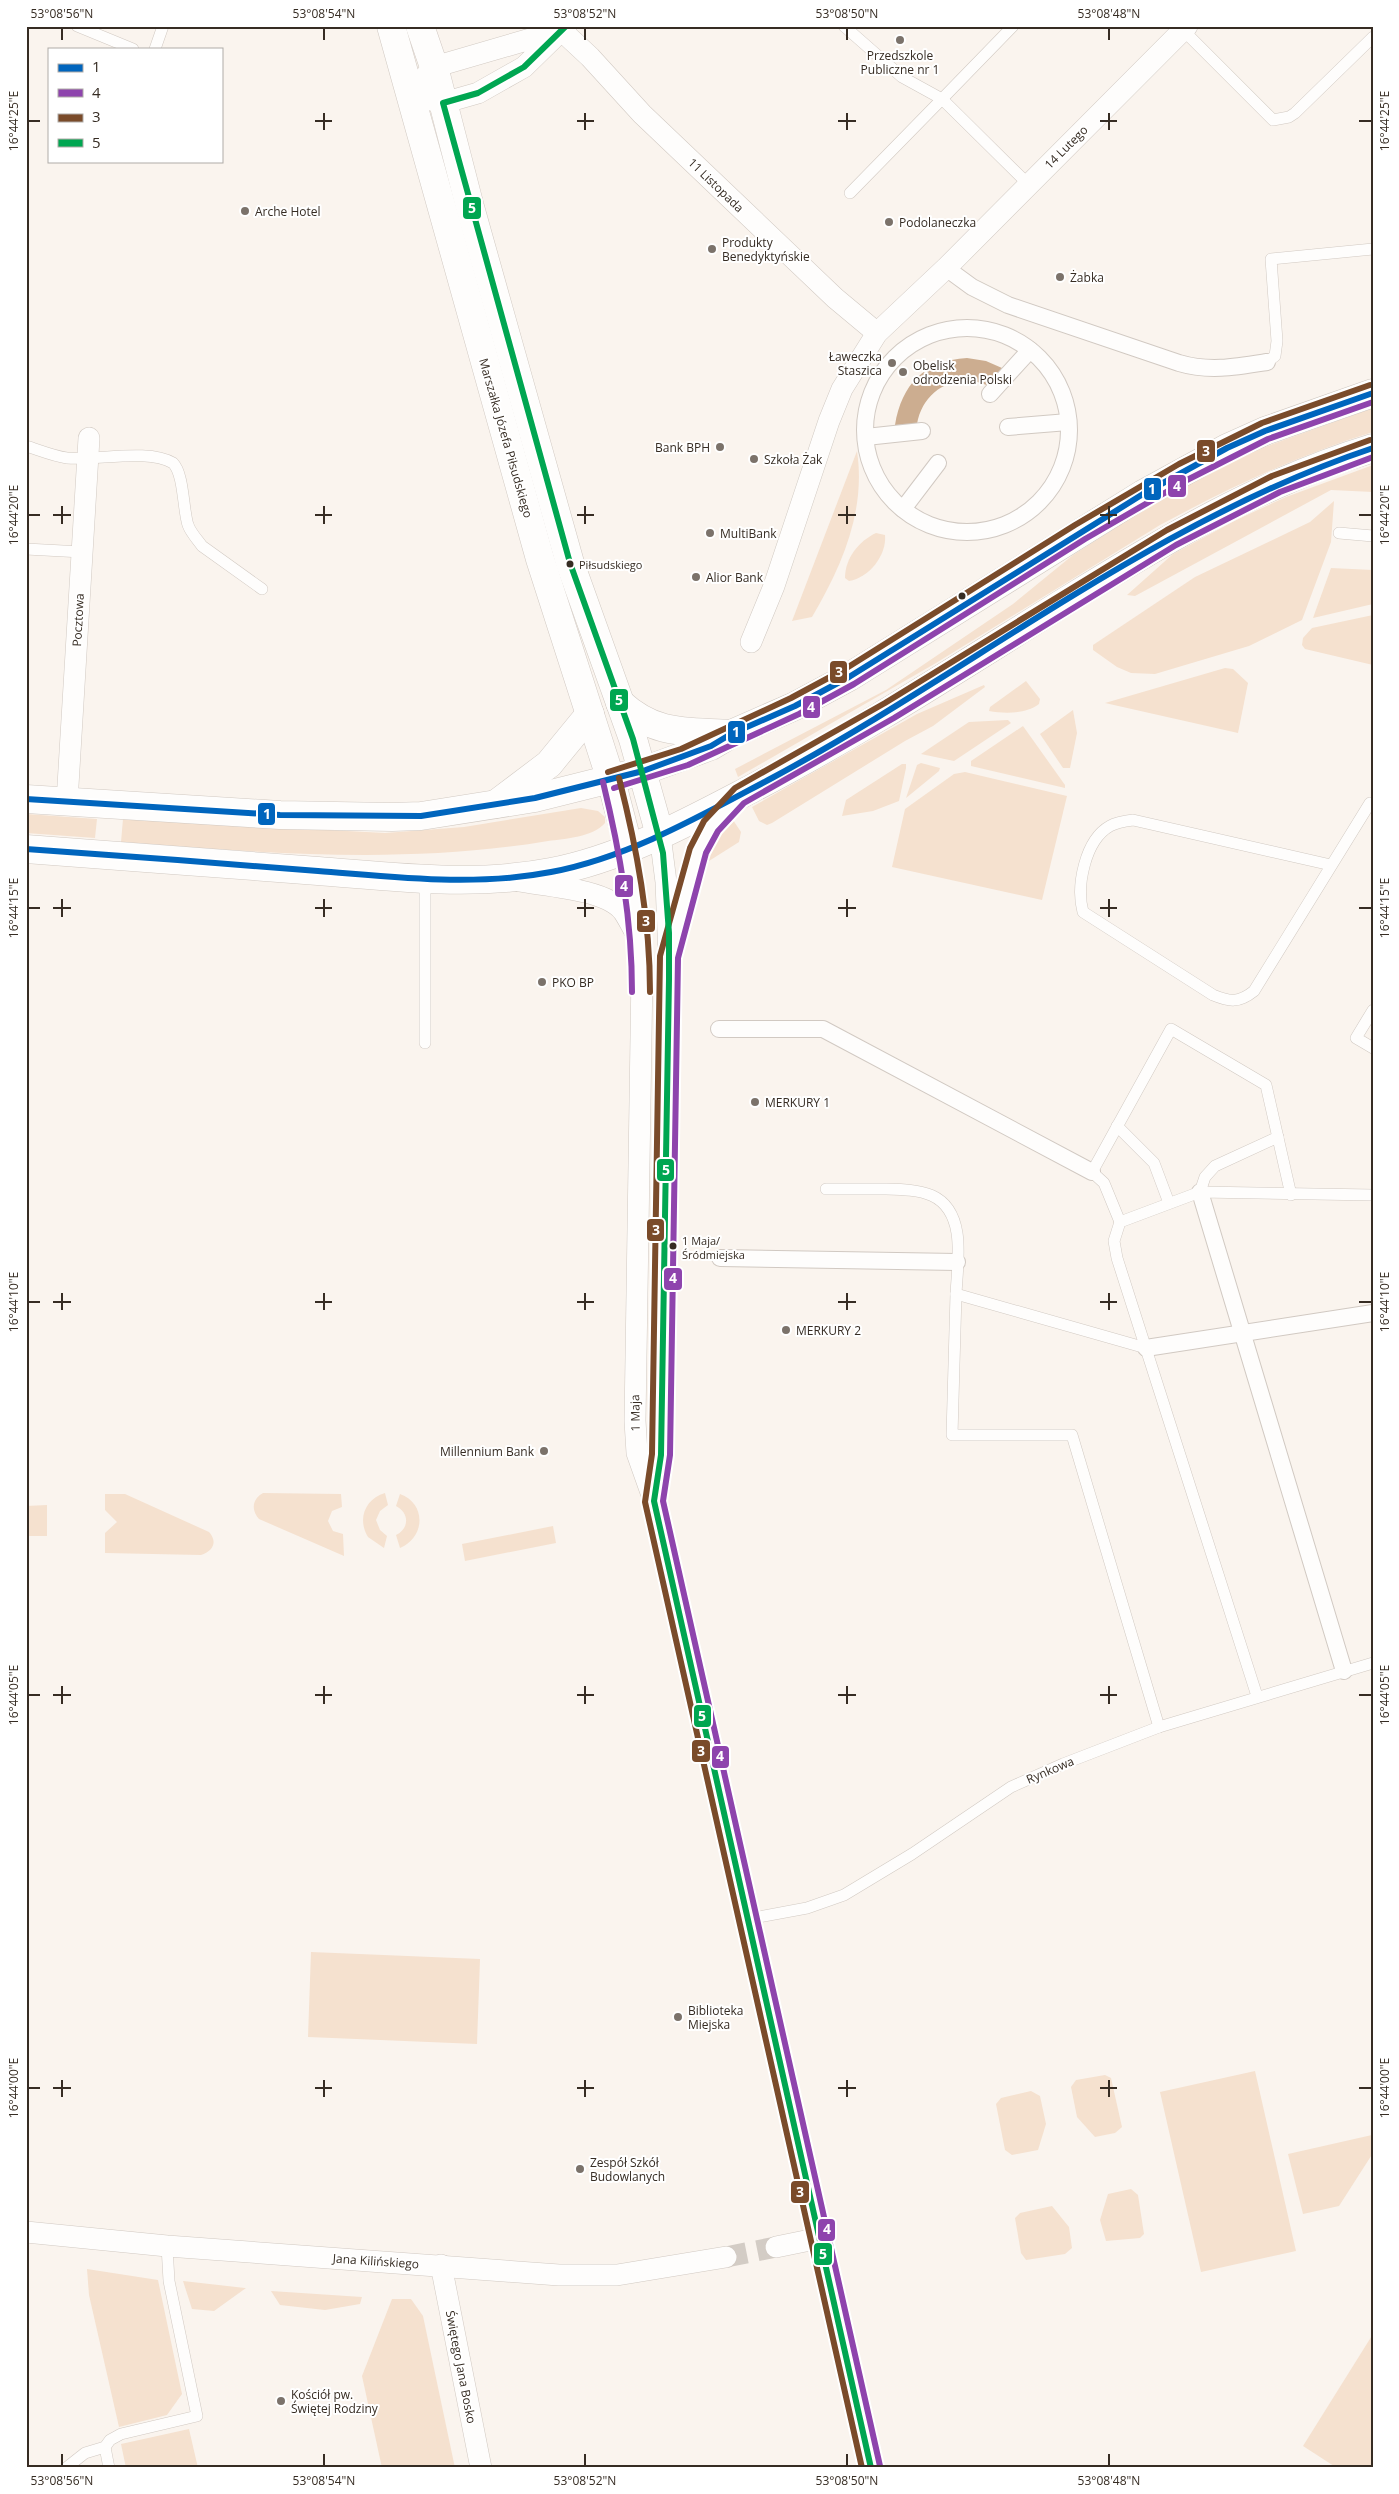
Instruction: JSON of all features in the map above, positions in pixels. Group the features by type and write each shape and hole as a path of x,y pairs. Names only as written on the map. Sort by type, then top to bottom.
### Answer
{"main road":[{"path":"391,26 410,94"},
{"path":"420,26 434,67 470,208 570,563 643,771 660,835"},
{"name":"Marszałka Józefa Piłsudskiego","path":"410,94 537,550 611,780"},
{"path":"26,799 280,815 421,816 567,792 643,771 684,757 795,706 849,677 1080,532 1190,468 1265,431 1373,393"},
{"path":"26,849 426,879 499,878 575,866 628,849 739,796 888,711 1172,537 1268,488 1373,448"},
{"path":"620,702 636,718 666,730 731,734"},
{"path":"496,804 549,764 590,714"},
{"name":"1 Maja","path":"611,780 628,849"}],"street":[{"path":"564,28 524,67 478,93 443,103 410,94 434,67 564,28"},
{"name":"11 Listopada","path":"564,28 649,121 835,298 877,333"},
{"name":"14 Lutego","path":"752,642 774,586 829,421 842,389 877,333 946,268 1185,28"},
{"path":"946,268 980,292 1008,305 1179,363 1215,370 1267,362"},
{"path":"978,329 1006,336 1030,350 1055,378 1063,395 1068,422 1067,450 1058,476 1048,492 1036,506 1012,522 984,531 955,531 927,524 903,509 890,496 875,472 866,437 869,406 880,378 899,355 923,338 950,330 978,329"},
{"path":"990,394 1030,350"},
{"path":"1008,427 1068,422"},
{"path":"866,437 922,431"},
{"name":"Pocztowa","path":"67,802 88,448"},
{"path":"903,509 938,463"},
{"path":"670,957 698,850 711,826 739,796"},
{"path":"654,1501 662,1455 670,957 666,882 660,835"},
{"name":"1 Maja","path":"628,849 641,941 635,1421 637,1453 654,1501 871,2468"},
{"path":"499,878 585,893 607,900 622,910 641,941"},
{"path":"719,1029 823,1029 1092,1172"},
{"path":"1200,1192 1344,1671"},
{"path":"720,1258 957,1262"},
{"path":"1146,1348 1373,1313"},
{"name":"Jana Kilińskiego","path":"26,2232 167,2246 559,2275 617,2275 726,2257"},
{"path":"776,2247 820,2238"},
{"name":"Świętego Jana Bosko","path":"441,2265 481,2468"}],"lane":[{"path":"77,26 131,48"},
{"path":"155,48 163,26"},
{"path":"844,26 902,78 942,99 1028,184"},
{"path":"850,193 1013,26"},
{"path":"1185,28 1273,120 1289,117 1302,107 1373,36"},
{"path":"1267,362 1275,356 1277,341 1271,259 1373,249"},
{"path":"26,446 66,458 88,448 128,456 163,459 173,463 178,472 188,526 194,536 202,546 262,589"},
{"path":"1339,534 1373,536"},
{"path":"26,549 82,552"},
{"path":"1331,865 1133,820 1118,822 1108,827 1098,837 1087,855 1079,897 1083,912 1213,995 1230,1002 1244,999 1254,991 1370,803 1373,804"},
{"path":"424,1043 426,879"},
{"path":"1373,1010 1356,1038 1373,1048"},
{"path":"1257,1696 1116,1258 1114,1241 1120,1222 1104,1183 1092,1172 1171,1029 1266,1086 1291,1195"},
{"path":"1118,1126 1154,1163 1169,1203"},
{"path":"1200,1192 1205,1177 1214,1166 1278,1137"},
{"path":"826,1189 914,1190 936,1196 953,1218 957,1234 957,1262 952,1435 1072,1435 1159,1727"},
{"path":"1120,1222 1200,1192 1373,1195"},
{"path":"956,1294 1146,1348"},
{"name":"Rynkowa","path":"748,1919 807,1908 844,1895 912,1854 1011,1787 1063,1764 1159,1727 1257,1696 1373,1663"},
{"path":"66,2468 85,2453 105,2447 110,2440 121,2434 198,2416 169,2281 167,2246"},
{"path":"105,2447 109,2468"}],"shaded area":[{"path":"967,358 986,361 1002,368 989,386 965,381 943,386 926,401 917,424 895,425 903,398 918,377 939,364"},
{"path":"1373,408 1373,432 1318,451 1264,473 1160,525 936,663 738,777 735,769 886,690 1013,604 1073,555 1150,506 1229,463 1262,448"},
{"path":"857,451 858,495 855,516 842,558 812,617 792,621"},
{"path":"1373,465 1373,492 1331,490 1135,596 1127,595 1173,554 1236,520 1286,497"},
{"path":"1334,501 1331,542 1302,620 1249,646 1155,674 1131,673 1117,667 1093,650 1093,645 1195,577 1310,522"},
{"path":"876,533 885,535 885,543 880,558 870,570 849,581 845,578 850,557 859,545"},
{"path":"1331,568 1373,570 1373,604 1313,618"},
{"path":"1373,615 1373,665 1305,649 1302,645 1303,638 1312,628"},
{"path":"1225,668 1233,669 1248,683 1238,733 1105,703"},
{"path":"1026,681 1040,699 1039,704 1028,710 1015,712 989,711 990,707"},
{"path":"984,685 985,687 933,726 905,741 772,823 767,825 759,821 752,807 917,714"},
{"path":"1073,710 1077,733 1070,768 1063,768 1040,734"},
{"path":"1008,720 1011,723 954,761 921,754 969,722"},
{"path":"1023,726 1065,785 1065,788 971,766 971,761"},
{"path":"921,763 940,768 939,771 906,798 917,765"},
{"path":"902,764 906,764 906,768 899,801 873,811 842,816 846,800"},
{"path":"965,772 1067,796 1042,900 892,867 905,809 954,774"},
{"path":"581,808 598,811 605,817 605,823 600,828 586,834 570,838 442,853 334,855 227,850 121,842 123,819 385,833 464,827"},
{"path":"26,814 97,819 95,838 26,833"},
{"path":"733,820 741,832 739,842 701,866 714,841"},
{"path":"263,1493 341,1494 342,1507 332,1511 328,1521 333,1531 343,1534 344,1556 259,1519 256,1516 254,1505 259,1495"},
{"path":"385,1493 388,1505 380,1511 376,1520 380,1530 387,1536 384,1548 368,1537 363,1517 365,1510 372,1500"},
{"path":"105,1494 125,1494 209,1532 213,1539 213,1546 209,1551 201,1555 105,1553 105,1533 117,1522 105,1510"},
{"path":"400,1494 409,1498 415,1505 420,1520 415,1536 409,1543 400,1548 396,1535 403,1529 406,1517 401,1509 396,1506"},
{"path":"47,1505 47,1536 26,1536 26,1506"},
{"path":"553,1526 556,1543 465,1561 462,1544"},
{"path":"311,1952 480,1959 477,2044 308,2037"},
{"path":"1255,2071 1296,2251 1201,2272 1160,2092"},
{"path":"1105,2075 1111,2078 1122,2127 1115,2133 1095,2137 1077,2117 1071,2087 1076,2080"},
{"path":"1031,2091 1040,2096 1046,2124 1038,2150 1012,2155 1005,2150 996,2104 1001,2098"},
{"path":"1372,2135 1373,2153 1339,2206 1303,2214 1288,2154"},
{"path":"1131,2189 1138,2195 1144,2234 1140,2238 1106,2241 1100,2220 1108,2194"},
{"path":"1052,2206 1069,2227 1072,2248 1065,2254 1026,2260 1021,2253 1015,2218 1020,2213"},
{"path":"87,2269 158,2280 182,2394 167,2415 119,2427 89,2295"},
{"path":"183,2281 246,2288 214,2311 192,2309"},
{"path":"271,2291 362,2297 360,2304 325,2310 280,2305"},
{"path":"392,2299 411,2299 423,2316 455,2468 382,2468 362,2376"},
{"path":"1373,2334 1373,2468 1337,2468 1303,2446"},
{"path":"189,2429 198,2468 126,2468 121,2444"}],"tunnel":[{"path":"726,2257 776,2247"}],"transit line":[{"name":"5","path":"566,26 524,67 478,93 443,103 570,563 633,739 663,853 669,933 669,979 661,1455 654,1501 871,2468"},
{"name":"3","path":"608,772 681,749 791,698 845,669 1075,525 1179,464 1262,423 1370,385"},
{"name":"1","path":"26,799 280,815 421,816 535,798 643,771 711,746 731,734 795,706 849,677 1143,494 1227,448 1265,431 1373,393"},
{"name":"4","path":"614,788 688,765 799,714 854,684 1085,539 1187,480 1268,439 1373,402"},
{"name":"3","path":"862,2468 645,1502 652,1454 660,956 690,848 704,821 735,788 885,703 1167,530 1272,476 1370,440"},
{"name":"1","path":"26,849 376,876 464,880 522,877 580,865 609,856 665,833 772,778 847,736 1140,556 1215,515 1293,479 1373,448"},
{"name":"4","path":"880,2466 663,1501 670,1455 678,958 706,853 718,831 744,803 894,718 1176,545 1280,492 1373,457"},
{"name":"3","path":"619,778 631,831 645,911 650,992"},
{"name":"4","path":"603,782 624,886 630,939 632,992"}],"place":[{"name":"Przedszkole Publiczne nr 1","path":"900,40"},
{"name":"Arche Hotel","path":"245,211"},
{"name":"Podolaneczka","path":"889,222"},
{"name":"Produkty Benedyktyńskie","path":"712,249"},
{"name":"Żabka","path":"1060,277"},
{"name":"Ławeczka Staszica","path":"892,363"},
{"name":"Obelisk odrodzenia Polski","path":"903,372"},
{"name":"Bank BPH","path":"720,447"},
{"name":"Szkoła Żak","path":"754,459"},
{"name":"MultiBank","path":"710,533"},
{"name":"Piłsudskiego","path":"570,564"},
{"name":"Alior Bank","path":"696,577"},
{"name":"PKO BP","path":"542,982"},
{"name":"MERKURY 1","path":"755,1102"},
{"name":"1 Maja/ Śródmiejska","path":"673,1246"},
{"name":"MERKURY 2","path":"786,1330"},
{"name":"Millennium Bank","path":"544,1451"},
{"name":"Biblioteka Miejska","path":"678,2017"},
{"name":"Zespół Szkół Budowlanych","path":"580,2169"},
{"name":"Kościół pw. Świętej Rodziny","path":"281,2401"}]}
